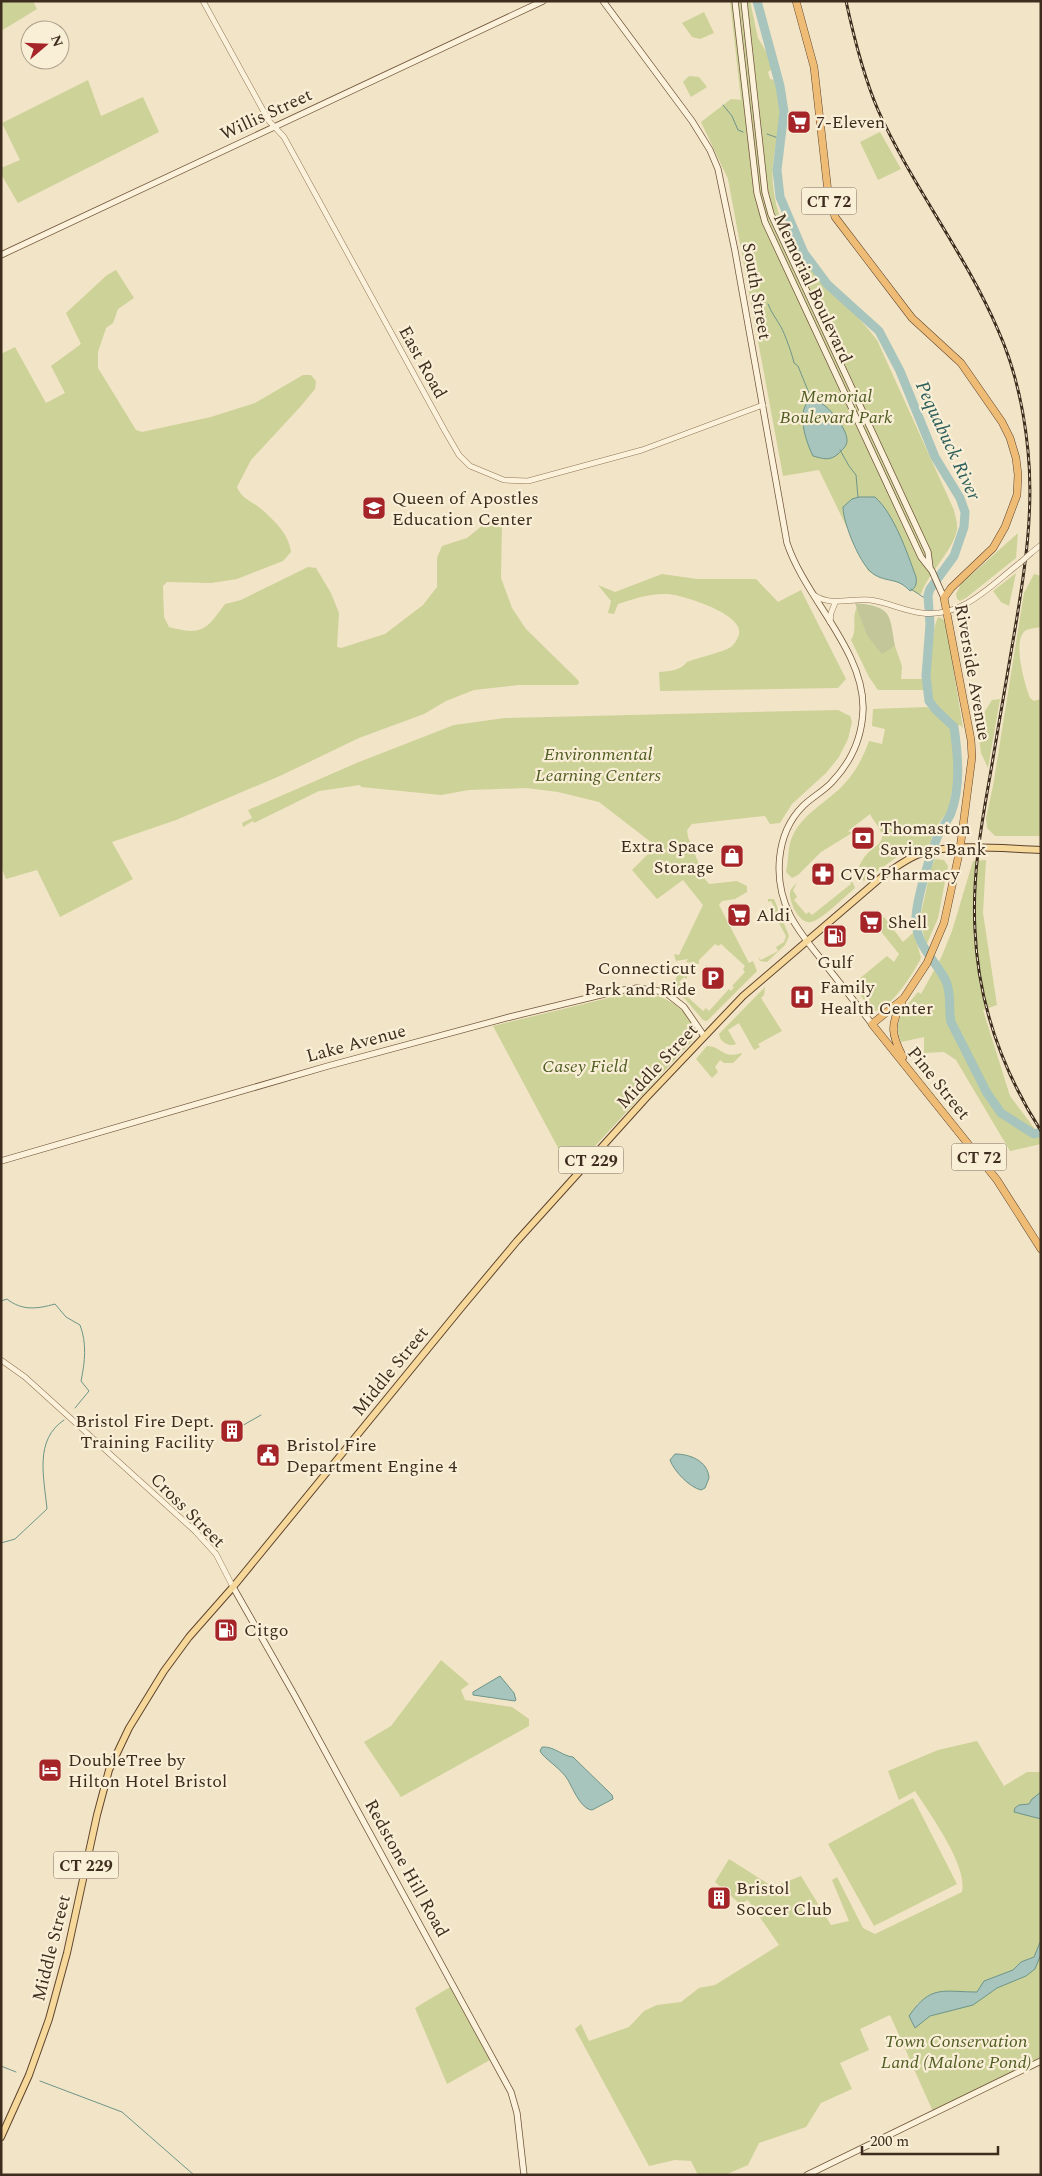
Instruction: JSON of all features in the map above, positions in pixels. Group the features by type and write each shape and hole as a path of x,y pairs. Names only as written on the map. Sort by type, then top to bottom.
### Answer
{"highway":[{"name":"Riverside Avenue","path":"796,1 814,67 828,192 835,217 912,318 961,363 1002,422 1010,438 1016,458 1018,475 1017,495 1005,527 993,548 951,588 944,598 972,748 960,848 948,909 938,939 915,983 904,998 872,1024"},
{"name":"CT 72","path":"904,998 895,1015 893,1036 910,1070"},
{"name":"Pine Street","path":"872,1024 997,1180 1041,1249"}],"main road":[{"name":"Willis Street","path":"1,255 544,1"},
{"name":"South Street","path":"604,1 692,121 713,156 722,185 788,543 797,568 831,624"},
{"name":"Memorial Boulevard","path":"735,1 757,193 765,222 921,557 931,569 944,598"},
{"name":"Memorial Boulevard","path":"744,1 765,192 771,214 928,552 931,569"},
{"name":"Pine Street","path":"831,624 858,677 863,708 862,724 854,752 844,767 831,783 803,806 792,819 782,843 779,880 783,899 790,916 806,940 872,1024"},
{"name":"CT 229","path":"960,848 1041,850"},
{"name":"Middle Street","path":"1,2137 36,2057 49,2018 67,1953 98,1811 115,1755 146,1699 177,1653 234,1587 505,1256 704,1036 743,996 884,875 907,860 925,853 960,848"},
{"name":"Lake Avenue","path":"1,1161 328,1066 617,990 637,988 665,992 684,1007 704,1036"},
{"name":"Redstone Hill Road","path":"234,1587 456,1988 511,2092 517,2114 524,2175"},
{"path":"807,2175 1041,2061"}],"street":[{"name":"East Road","path":"204,1 269,121 280,131 315,191 454,446 465,462 476,470 504,480 522,482 542,479 642,450 763,405"},
{"path":"812,594 834,603 851,599 869,600 921,613 937,614 948,612 976,598 1041,545"},
{"path":"831,624 831,613 834,603"},
{"name":"Cross Street","path":"1,1360 25,1377 195,1531 216,1554 234,1587"}],"green space":[{"path":"1,1 33,1 37,9 1,31"},
{"name":"Memorial Boulevard Park","path":"730,1 750,1 758,38 770,58 772,69 768,72 770,79 775,80 780,106 772,175 778,210 786,232 813,270 877,340 954,510 957,530 954,538 921,594 913,591 898,580 868,571 819,470 783,476 728,179 701,122 731,99 741,100"},
{"path":"704,12 714,33 700,39 692,37 682,23"},
{"path":"689,76 699,77 707,87 691,97 683,82"},
{"path":"88,80 101,116 143,97 159,132 18,203 1,174 1,168 20,160 2,123"},
{"path":"880,132 901,169 878,180 860,142"},
{"path":"116,270 134,298 118,309 113,323 106,328 98,352 98,368 136,430 142,432 211,417 255,403 303,375 311,375 316,381 315,389 251,460 237,487 244,497 260,508 280,528 290,545 291,552 283,561 237,579 211,583 167,582 163,586 164,617 169,627 189,631 202,629 213,620 225,604 241,600 308,567 316,568 331,593 339,613 337,647 341,648 385,634 423,605 437,587 437,558 442,546 467,538 493,517 498,517 502,523 501,578 512,608 526,629 579,683 577,685 518,685 474,690 446,701 424,714 359,738 282,775 176,820 112,842 133,879 60,917 37,870 6,879 1,867 1,354 15,347 46,403 65,393 51,366 81,344 66,313 107,275"},
{"path":"1018,533 1016,558 966,598 960,601 957,599 956,594 961,584"},
{"path":"1016,573 1009,606 1001,602 993,591"},
{"path":"662,574 697,579 756,579 778,602 801,590 846,679 838,688 660,691 659,672 678,669 687,662 727,649 734,644 739,634 738,627 732,619 723,613 698,602 675,595 654,594 636,598 618,604 614,614 608,613 611,601 598,585 615,592"},
{"path":"1034,574 1041,576 1041,627 1025,631 1021,636 1020,653 1025,683 1030,698 1034,701 1041,699 1041,836 995,836 987,828 986,818 993,786 1024,593"},
{"path":"855,603 876,607 887,613 895,646 882,654 867,636"},
{"path":"857,607 867,636 882,653 895,646 902,666 901,679 924,679 925,690 878,690 869,677 851,640 854,632 855,611"},
{"path":"938,617 943,619 946,624 963,728 960,725 957,726 940,709 931,695 929,684 930,648"},
{"path":"1000,699 988,768 981,753 977,724 992,700"},
{"path":"927,707 949,725 953,732 955,750 954,780 948,811 935,828 930,844 901,854 864,881 856,875 859,867 865,856 882,838 880,830 870,814 848,831 852,833 821,852 798,875 792,878 786,872 790,844 801,822 847,781 860,762 869,741 882,744 885,729 872,726 873,709"},
{"name":"Environmental Learning Centers","path":"838,710 850,716 852,722 848,739 839,757 826,773 792,804 780,823 770,824 765,816 692,824 687,830 705,879 709,884 737,881 747,886 747,892 735,899 722,901 719,905 749,963 753,961 757,971 707,1021 703,1020 686,1000 672,988 680,969 684,970 688,975 686,979 684,977 679,982 682,985 679,989 703,1011 706,1008 709,1011 729,989 731,991 734,987 732,986 745,972 743,969 745,966 721,944 718,946 715,944 699,960 699,964 686,962 688,959 676,961 674,954 679,955 703,905 683,880 657,899 632,870 656,846 599,802 558,792 526,788 469,790 441,795 361,787 360,785 319,791 254,823 253,821 243,827 242,823 252,818 248,810 359,762 454,725 505,718"},
{"path":"935,859 944,860 948,866 938,918 926,946 920,918 931,868"},
{"path":"986,860 983,913 997,1005 983,1010 1010,1096 1041,1137 1041,1144 1010,1151 956,1060 944,1052 924,1053 924,1037 901,1042 898,1028 901,1015 918,992 921,994 941,958 952,931 973,861"},
{"path":"850,880 855,888 816,920 807,922 796,912 791,901 790,892 797,883 793,890 797,897 794,900 806,914 809,912 812,915 851,884"},
{"path":"768,899 774,899 789,936 785,945 767,962 760,961 758,957 761,960 778,951 776,947 784,942 786,936 773,912 776,910 771,901 768,902"},
{"path":"884,917 903,942 914,932 921,958 895,997 881,1009 875,1011 870,1009 853,984 887,956 894,962 899,954 875,924"},
{"path":"765,987 764,995 761,998 782,1031 758,1044 760,1047 754,1050 739,1023 728,1030 736,1044 730,1045 725,1043 719,1034"},
{"name":"Casey Field","path":"637,991 656,995 675,1005 690,1020 694,1039 571,1172 493,1026"},
{"path":"707,1046 730,1055 742,1054 733,1063 724,1063 720,1060 715,1067 718,1072 712,1078 696,1059"},
{"path":"441,1660 469,1684 461,1690 465,1700 512,1707 529,1719 529,1726 401,1797 364,1742 391,1726"},
{"name":"Town Conservation Land (Malone Pond)","path":"977,1741 1004,1786 1027,1772 1041,1772 1041,2059 934,2114 890,2015 860,2029 869,2050 840,2063 852,2089 821,2103 806,2127 759,2143 748,2165 725,2175 698,2175 691,2161 675,2160 649,2166 575,2029 581,2024 589,2041 629,2027 644,2011 657,2005 681,2002 699,1988 715,1985 779,1945 748,1900 740,1904 715,1882 729,1859 773,1887 801,1876 831,1925 849,1921 832,1880 837,1877 863,1928 875,1934 962,1892 959,1868 938,1826 915,1791 899,1800 888,1771 938,1750","holes":["1033,1958 966,2001 923,2014 915,2008 918,2003 964,1992 977,1992 985,1982 1007,1973"]},
{"path":"913,1798 957,1884 874,1926 828,1844"},
{"path":"450,1987 490,2060 447,2084 415,2008"}],"water":[{"path":"811,399 816,400 828,409 844,429 847,443 832,458 824,459 813,456 807,443 803,418 806,404"},
{"path":"875,497 882,504 894,523 916,577 916,585 910,591 897,582 875,575 864,564 859,555 849,534 843,507 852,499"},
{"path":"675,1454 692,1457 702,1463 708,1472 709,1478 705,1488 701,1490 696,1488 678,1474 670,1460"},
{"path":"500,1676 514,1693 515,1701 473,1695 473,1692"},
{"path":"542,1747 550,1748 573,1757 612,1795 613,1799 592,1810 588,1809 578,1798 565,1776 542,1754 540,1751"},
{"path":"1041,1792 1041,1819 1014,1812 1015,1808 1019,1805 1029,1804"},
{"path":"1041,1940 1041,1954 1035,1969 1026,1976 997,1988 973,2005 930,2016 915,2028 909,2016 931,1994 946,1991 977,1992 984,1981 1013,1970 1021,1962 1034,1957"}],"waterway":[{"name":"Pequabuck River","path":"757,1 780,86 784,112 777,170 780,197 804,253 827,284 879,331 900,371 935,457 960,498 965,512 964,527 954,556 930,589 928,595 930,624 926,676 929,701 954,727 957,781 951,813 939,833 925,875 917,909 917,927 926,952 946,981 949,991 951,1022 987,1093 1001,1113 1034,1134 1041,1132"},
{"path":"723,105 732,116 738,130 743,132"},
{"path":"767,134 781,139"},
{"path":"768,304 783,330 794,363 798,366 811,398"},
{"path":"840,450 856,475 858,497"},
{"path":"911,589 928,598"},
{"path":"1,1301 7,1299 18,1306 30,1308 55,1304 66,1317 80,1325 85,1353 81,1381 89,1391 75,1408"},
{"path":"240,1427 261,1415"},
{"path":"1,1543 15,1539 47,1509 43,1472 45,1449 48,1438 64,1420"},
{"path":"1,2066 16,2072"},
{"path":"40,2081 122,2112 194,2175"}],"railway":[{"path":"846,1 859,56 878,110 906,166 985,302 1009,359 1018,389 1024,420 1030,473 1028,540 1019,607 981,833 974,911 981,983 994,1035 1015,1084 1041,1131"}],"place":[{"name":"7-Eleven","path":"799,122"},
{"name":"Queen of Apostles Education Center","path":"374,508"},
{"name":"Thomaston Savings Bank","path":"863,838"},
{"name":"Extra Space Storage","path":"732,856"},
{"name":"CVS Pharmacy","path":"823,874"},
{"name":"Aldi","path":"739,915"},
{"name":"Shell","path":"871,922"},
{"name":"Gulf","path":"835,936"},
{"name":"Connecticut Park and Ride","path":"713,978"},
{"name":"Family Health Center","path":"802,997"},
{"name":"Bristol Fire Dept. Training Facility","path":"232,1431"},
{"name":"Bristol Fire Department Engine 4","path":"268,1455"},
{"name":"Citgo","path":"226,1630"},
{"name":"DoubleTree by Hilton Hotel Bristol","path":"50,1770"},
{"name":"Bristol Soccer Club","path":"719,1898"}]}
